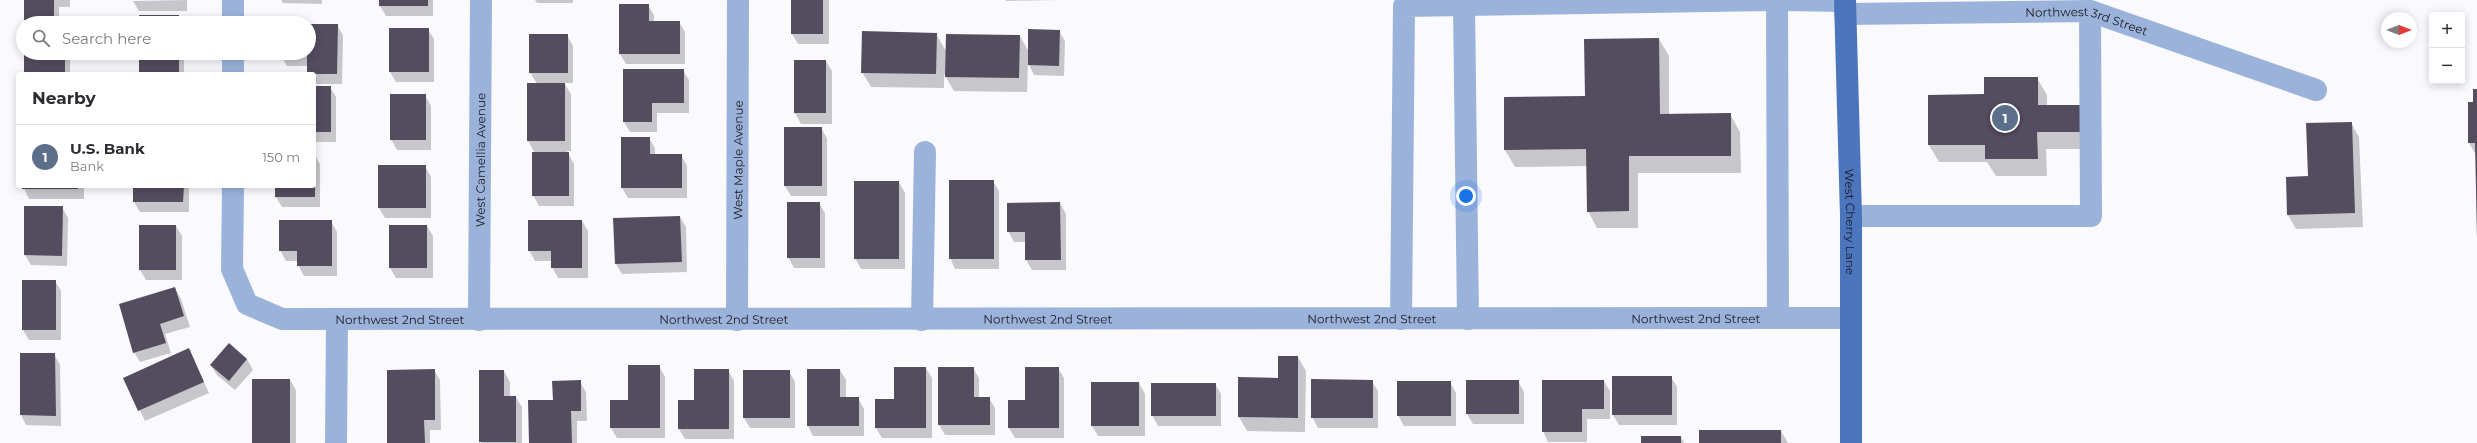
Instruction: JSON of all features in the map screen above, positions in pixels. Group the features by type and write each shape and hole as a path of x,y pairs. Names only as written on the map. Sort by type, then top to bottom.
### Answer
{"main road":[{"name":"West Cherry Lane","path":"1845,5 1851,216 1851,443"}],"street":[{"path":"233,0 233,16"},
{"name":"West Camellia Avenue","path":"479,320 481,0"},
{"name":"West Maple Avenue","path":"737,320 738,0"},
{"path":"1401,319 1404,6 1772,0"},
{"path":"1777,0 1778,318"},
{"name":"Northwest 3rd Street","path":"1782,0 1845,5 2090,11 2316,90"},
{"path":"1464,5 1468,319"},
{"path":"1851,216 2091,216 2090,11"},
{"path":"233,60 233,72"},
{"path":"922,320 925,152"},
{"name":"Northwest 2nd Street","path":"233,188 232,269 248,304 282,319 922,320 1850,318"},
{"path":"336,443 337,320"}],"building":[{"path":"24,0 54,0 54,16 24,16"},
{"path":"379,0 428,0 428,6 379,6"},
{"path":"791,0 823,0 823,34 791,34"},
{"path":"619,4 649,4 649,21 680,21 680,54 619,54"},
{"path":"139,15 179,15 179,16"},
{"path":"316,24 338,24 337,74 316,74 316,72 307,72 307,60 316,60"},
{"path":"389,28 429,28 429,72 389,72"},
{"path":"1028,29 1060,30 1059,66 1028,65"},
{"path":"862,31 937,33 936,74 861,73"},
{"path":"529,34 568,34 568,73 529,73"},
{"path":"946,34 1020,35 1019,78 945,77"},
{"path":"1659,38 1660,114 1731,113 1731,156 1629,156 1629,211 1587,212 1586,149 1504,150 1504,97 1585,96 1584,39"},
{"path":"24,60 65,60 65,72 24,72"},
{"path":"139,60 179,60 179,72 139,72"},
{"path":"794,60 826,60 826,113 794,113"},
{"path":"623,69 684,69 684,103 652,103 652,122 623,122"},
{"path":"1984,77 2038,77 2038,105 2083,105 2083,132 2037,132 2038,159 1985,159 1985,145 1928,145 1928,95 1984,94"},
{"path":"527,83 565,83 565,141 527,141"},
{"path":"316,86 331,86 331,132 316,132"},
{"path":"2473,89 2477,89 2477,237 2475,143 2468,143 2468,102 2473,102"},
{"path":"390,94 426,94 426,140 390,140"},
{"path":"2352,122 2355,213 2287,215 2286,177 2308,176 2306,123"},
{"path":"784,127 822,127 822,186 784,186"},
{"path":"621,137 650,137 650,154 682,154 682,188 621,188"},
{"path":"532,152 569,152 569,196 532,196"},
{"path":"378,165 426,165 426,208 378,208"},
{"path":"949,180 994,180 994,259 949,259"},
{"path":"854,181 899,181 899,259 854,259"},
{"path":"22,188 78,188 78,189"},
{"path":"133,188 184,188 183,202 133,202"},
{"path":"275,188 315,188 315,197 275,197"},
{"path":"787,202 820,202 820,258 787,258"},
{"path":"1060,202 1061,260 1025,260 1025,232 1007,232 1007,203"},
{"path":"24,206 63,206 62,256 24,255"},
{"path":"680,216 682,262 615,264 613,218"},
{"path":"279,220 332,220 332,266 297,266 297,251 279,251"},
{"path":"528,220 582,220 582,268 551,268 551,251 528,251"},
{"path":"139,225 176,225 176,270 139,270"},
{"path":"389,225 427,225 427,268 389,268"},
{"path":"22,280 56,280 56,330 22,330"},
{"path":"175,287 184,316 160,324 166,343 133,353 119,304"},
{"path":"229,343 247,359 229,381 210,365"},
{"path":"189,348 204,382 138,411 123,378"},
{"path":"20,353 55,353 56,416 20,415"},
{"path":"1278,356 1298,356 1298,418 1238,417 1238,377 1278,378"},
{"path":"628,365 660,365 660,428 610,428 610,400 628,400"},
{"path":"894,367 926,367 926,428 875,428 875,399 894,399"},
{"path":"938,367 974,367 974,397 990,397 990,425 938,425"},
{"path":"1025,367 1059,367 1059,428 1008,428 1008,400 1025,400"},
{"path":"435,369 435,420 424,420 425,443 387,443 387,370"},
{"path":"694,369 729,369 729,429 678,429 678,400 694,400"},
{"path":"807,369 840,369 840,397 859,397 859,426 807,426"},
{"path":"479,370 504,370 504,396 516,396 516,442 479,442"},
{"path":"743,370 790,370 790,418 743,418"},
{"path":"1612,376 1672,376 1672,415 1612,415"},
{"path":"252,379 290,379 290,443 252,443"},
{"path":"1311,379 1373,380 1373,418 1311,418"},
{"path":"581,380 581,411 571,411 572,443 529,443 528,400 553,400 552,381"},
{"path":"1466,380 1519,380 1519,414 1466,414"},
{"path":"1542,380 1604,380 1604,409 1582,409 1582,432 1542,432"},
{"path":"1397,381 1451,381 1451,416 1397,416"},
{"path":"1091,382 1139,382 1139,426 1091,426"},
{"path":"1151,383 1216,383 1216,416 1151,416"},
{"path":"1699,430 1781,430 1781,443 1699,443"},
{"path":"1641,436 1681,436 1681,443 1641,443"}],"place":[{"name":"U.S. Bank","path":"2005,118"}]}
